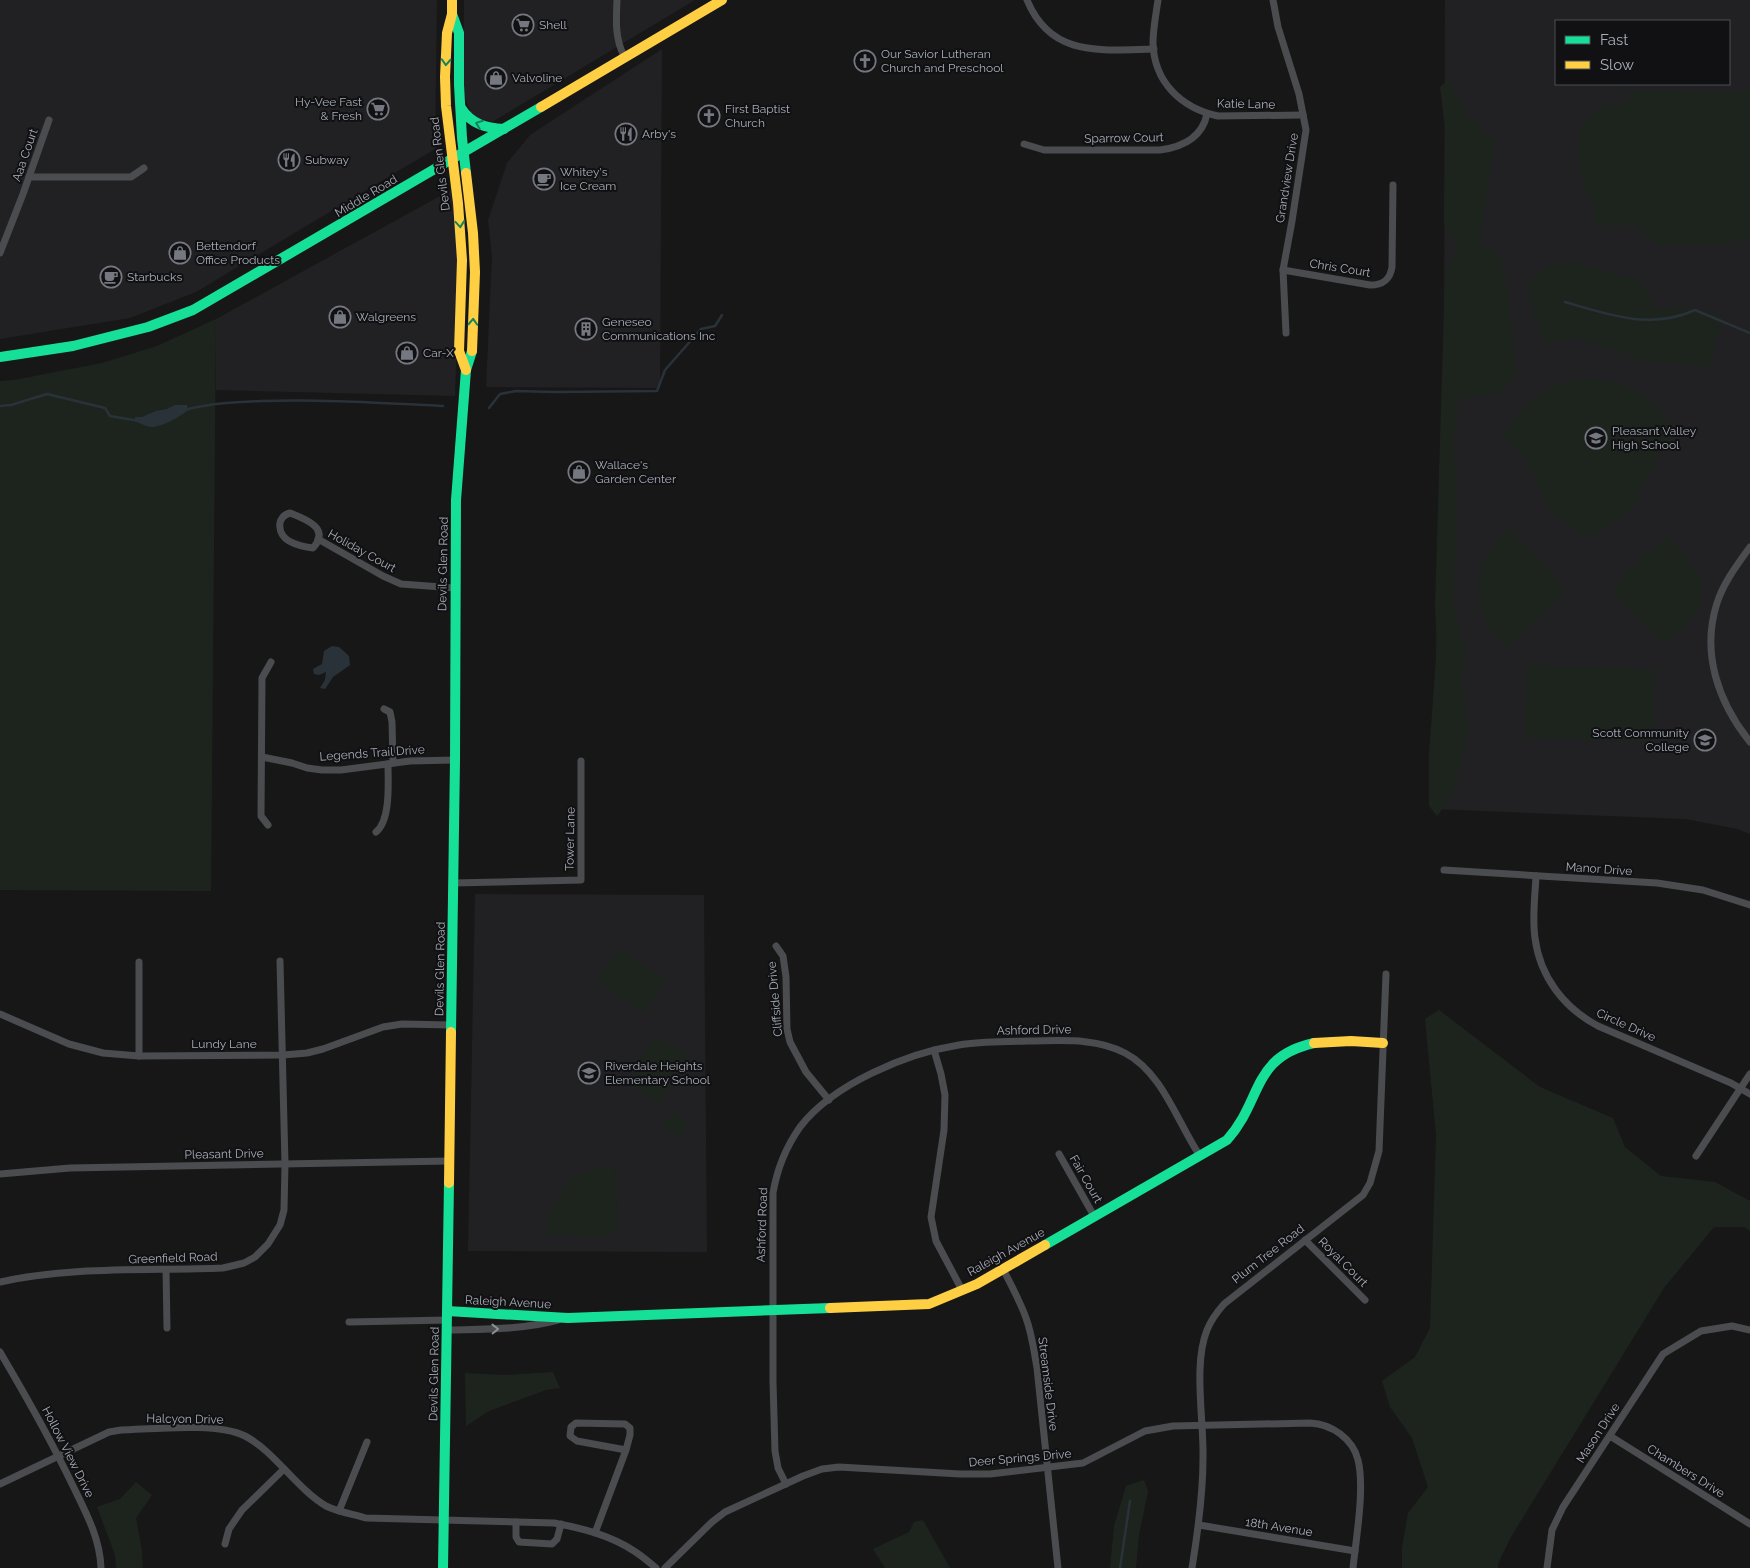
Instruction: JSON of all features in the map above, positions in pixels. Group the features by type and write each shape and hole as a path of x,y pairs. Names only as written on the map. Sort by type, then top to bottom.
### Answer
{"main road":[{"name":"Devils Glen Road","path":"452,0 452,14 447,33 445,76 446,123 458,203 462,260 459,351 466,370"},
{"name":"Middle Road","path":"0,357 73,346 148,327 193,310 592,78 624,56 722,0"},
{"name":"Devils Glen Road","path":"443,1568 455,760 456,500 466,370 472,353 475,272 473,233 460,108 459,33 452,14"},
{"path":"460,108 471,122 489,128 504,129"},
{"name":"Raleigh Avenue","path":"447,1320 568,1318 930,1304 1003,1269 1227,1140 1237,1130 1246,1115 1264,1073 1273,1062 1284,1054 1306,1043 1321,1041 1383,1043"}],"street":[{"path":"617,0 617,36 624,56"},
{"path":"1027,0 1032,12 1047,31 1069,44 1084,49 1098,50 1154,49"},
{"name":"Katie Lane","path":"1158,0 1154,35 1157,65 1167,86 1186,104 1207,114 1226,117 1304,115"},
{"name":"Grandview Drive","path":"1273,0 1278,27 1304,115 1306,130 1306,140 1283,270 1286,333"},
{"name":"Sparrow Court","path":"1024,144 1044,150 1172,149 1191,140 1203,128 1207,114"},
{"name":"Aaa Court","path":"0,254 30,177 49,120"},
{"path":"30,177 131,177 144,168"},
{"name":"Chris Court","path":"1283,270 1370,285 1378,285 1384,282 1391,273 1392,267 1393,185"},
{"name":"Holiday Court","path":"290,513 308,520 317,527 318,540 313,548 288,541 280,532 281,520 286,514 290,513"},
{"name":"Holiday Court","path":"318,540 401,584 455,588"},
{"path":"1750,548 1725,584 1717,603 1712,626 1711,650 1715,677 1723,702 1740,730 1750,742"},
{"path":"268,825 261,816 262,678 271,662"},
{"path":"376,832 381,828 387,810 391,763 392,722 390,712 384,709"},
{"name":"Legends Trail Drive","path":"262,757 322,770 341,770 391,763 455,760"},
{"name":"Tower Lane","path":"453,883 581,880 582,761"},
{"name":"Manor Drive","path":"1444,870 1657,883 1703,890 1750,905"},
{"name":"Circle Drive","path":"1536,876 1534,938 1541,965 1559,996 1584,1018 1598,1026 1731,1083 1750,1094"},
{"name":"Cliffside Drive","path":"776,946 783,956 787,1029 790,1042 806,1072 829,1100"},
{"name":"Greenfield Road","path":"0,1282 22,1277 61,1273 222,1268 244,1263 255,1257 268,1244 280,1225 284,1210 285,1164 280,961"},
{"path":"139,962 139,1056"},
{"name":"Plum Tree Road","path":"1192,1568 1199,1525 1203,1458 1200,1372 1206,1332 1213,1318 1224,1304 1363,1195 1370,1182 1379,1151 1386,974"},
{"name":"Lundy Lane","path":"0,1014 69,1044 103,1053 139,1056 283,1055 308,1053 383,1027 402,1024 451,1025"},
{"name":"Ashford Drive","path":"934,1050 982,1042 1078,1040 1124,1053 1146,1069 1165,1095 1200,1156"},
{"path":"934,1050 942,1074 945,1095 944,1130 931,1218 936,1240 962,1290"},
{"name":"Ashford Road","path":"786,1484 778,1468 775,1451 772,1236 773,1193 776,1173 786,1150 800,1127 829,1100 845,1088 890,1065 934,1050"},
{"path":"1696,1156 1750,1074"},
{"name":"Fair Court","path":"1059,1154 1094,1216"},
{"name":"Pleasant Drive","path":"0,1174 70,1168 450,1161"},
{"name":"Royal Court","path":"1304,1240 1365,1300"},
{"name":"Streamside Drive","path":"1003,1269 1016,1293 1026,1318 1037,1368 1058,1568"},
{"path":"166,1270 166,1328"},
{"name":"Raleigh Avenue","path":"447,1320 503,1329 539,1325 568,1318"},
{"path":"349,1322 447,1320"},
{"name":"Mason Drive","path":"1547,1568 1552,1530 1563,1507 1663,1354 1700,1331 1732,1326 1750,1330"},
{"name":"Hollow View Drive","path":"0,1352 59,1456 94,1529 101,1555 101,1568"},
{"path":"595,1533 626,1450 630,1428 625,1424 576,1422 571,1427 570,1436 577,1442 626,1450"},
{"name":"Deer Springs Drive","path":"665,1568 712,1522 725,1512 822,1469 839,1467 990,1474 1083,1463 1145,1431 1173,1426 1310,1423 1325,1426 1340,1433 1351,1444 1358,1459 1360,1495 1353,1568"},
{"name":"Halcyon Drive","path":"0,1484 109,1432 210,1428 245,1436 258,1444 326,1505 339,1511 366,1518 561,1524 607,1537 634,1551 656,1568"},
{"name":"Chambers Drive","path":"1610,1436 1750,1524"},
{"path":"339,1511 367,1442"},
{"path":"225,1544 229,1529 242,1510 284,1469"},
{"path":"516,1522 516,1538 518,1542 552,1544 557,1539 561,1524"},
{"name":"18th Avenue","path":"1199,1525 1355,1550"}],"shaded area":[{"path":"0,0 437,0 435,149 196,292 130,318 0,339"},
{"path":"464,0 695,0 492,122 472,116 463,92"},
{"name":"Pleasant Valley High School","path":"1445,0 1750,0 1750,834 1738,829 1685,819 1432,809 1444,340"},
{"path":"662,49 660,388 486,387 492,256 488,220 507,163 530,135"},
{"path":"1450,79 1456,95 1471,120 1495,142 1479,246 1501,256 1508,294 1517,376 1499,393 1458,399 1454,442 1456,498 1454,612 1466,651 1461,679 1470,732 1459,768 1454,794 1437,816 1429,806 1429,754 1437,645 1435,607 1445,275 1459,247 1444,224 1445,128 1440,87"},
{"path":"1629,91 1750,92 1750,237 1744,243 1738,238 1732,241 1732,244 1658,245 1658,243 1654,243 1635,225 1594,226 1593,201 1587,193 1580,167 1579,140 1582,129 1594,112 1615,103 1629,102"},
{"path":"451,190 460,257 455,396 216,390 216,319"},
{"path":"1570,262 1639,280 1656,309 1686,306 1722,315 1711,367 1645,361 1575,337 1543,344 1526,285 1543,269"},
{"path":"216,319 211,891 0,890 0,381 102,363 157,346"},
{"path":"1589,378 1619,384 1641,394 1659,411 1678,434 1658,455 1630,511 1596,535 1581,534 1551,511 1524,456 1502,434 1530,403 1549,389 1560,384"},
{"path":"175,405 187,405 188,410 171,421 155,427 149,427 135,421 135,417 142,417"},
{"path":"1509,528 1562,584 1562,595 1508,648 1486,622 1482,612 1479,590 1482,568 1486,558 1495,543"},
{"path":"1666,536 1695,568 1700,579 1702,591 1701,603 1694,615 1665,644 1614,594 1614,585"},
{"path":"332,646 339,647 349,656 350,665 333,677 325,689 320,688 325,680 326,672 319,675 314,674 313,669 322,664 324,651"},
{"path":"1527,665 1655,669 1653,742 1525,738"},
{"name":"Riverdale Heights Elementary School","path":"475,894 704,895 707,1252 468,1251"},
{"path":"617,950 665,978 645,1013 598,982"},
{"path":"1439,1010 1540,1087 1613,1118 1625,1147 1661,1176 1715,1182 1750,1201 1750,1231 1744,1227 1714,1227 1664,1288 1511,1537 1498,1564 1498,1568 1402,1568 1402,1548 1408,1513 1428,1487 1412,1438 1390,1407 1382,1381 1415,1357 1430,1328 1436,1135 1425,1019"},
{"path":"655,1035 688,1055 660,1103 627,1085"},
{"path":"674,1113 689,1122 680,1137 664,1129 666,1120"},
{"path":"615,1166 617,1226 608,1237 547,1235 547,1219 561,1190 571,1179 586,1171"},
{"path":"553,1372 560,1388 546,1390 489,1411 466,1426 465,1373 504,1375"},
{"path":"1144,1480 1148,1491 1139,1535 1136,1568 1110,1568 1114,1526 1126,1486"},
{"path":"136,1482 152,1495 136,1518 143,1568 116,1568 115,1555 97,1507 120,1499"},
{"path":"923,1520 950,1568 885,1568 873,1549 909,1532 914,1522"}],"waterway":[{"path":"1565,302 1614,316 1646,320 1679,316 1695,310 1750,333"},
{"path":"489,408 500,394 516,391 657,391 665,370 701,329 715,326 722,315"},
{"path":"0,406 11,405 47,394 105,408 110,416 139,421"},
{"path":"185,410 223,403 252,401 352,402 443,406"},
{"path":"1120,1568 1130,1501"}],"traffic: fast":[{"path":"452,14 459,33 459,85 466,173"},
{"path":"0,357 73,346 148,327 193,310 541,107"},
{"path":"461,108 469,118 480,124 491,128 504,129"},
{"path":"451,1032 456,500 466,370 472,351"},
{"path":"1045,1245 1227,1140 1247,1110 1268,1069 1279,1058 1314,1043"},
{"path":"443,1568 449,1183"},
{"path":"447,1311 568,1318 830,1308"}],"traffic: slow":[{"path":"452,0 452,14 447,33 446,106 458,203 462,260 459,351 466,370"},
{"path":"541,107 722,0"},
{"path":"466,173 473,233 475,272 472,351"},
{"path":"449,1183 451,1032"},
{"path":"1314,1043 1351,1041 1383,1043"},
{"path":"830,1308 929,1304 977,1284 1045,1245"}],"place":[{"name":"Shell","path":"523,25"},
{"name":"Our Savior Lutheran Church and Preschool","path":"865,61"},
{"name":"Valvoline","path":"496,78"},
{"name":"Hy-Vee Fast & Fresh","path":"378,109"},
{"name":"First Baptist Church","path":"709,116"},
{"name":"Arby's","path":"626,134"},
{"name":"Subway","path":"289,160"},
{"name":"Whitey's Ice Cream","path":"544,179"},
{"name":"Bettendorf Office Products","path":"180,253"},
{"name":"Starbucks","path":"111,277"},
{"name":"Walgreens","path":"340,317"},
{"name":"Geneseo Communications Inc","path":"586,329"},
{"name":"Car-X","path":"407,353"},
{"name":"Pleasant Valley High School","path":"1596,438"},
{"name":"Wallace's Garden Center","path":"579,472"},
{"name":"Scott Community College","path":"1705,740"},
{"name":"Riverdale Heights Elementary School","path":"589,1073"}]}
